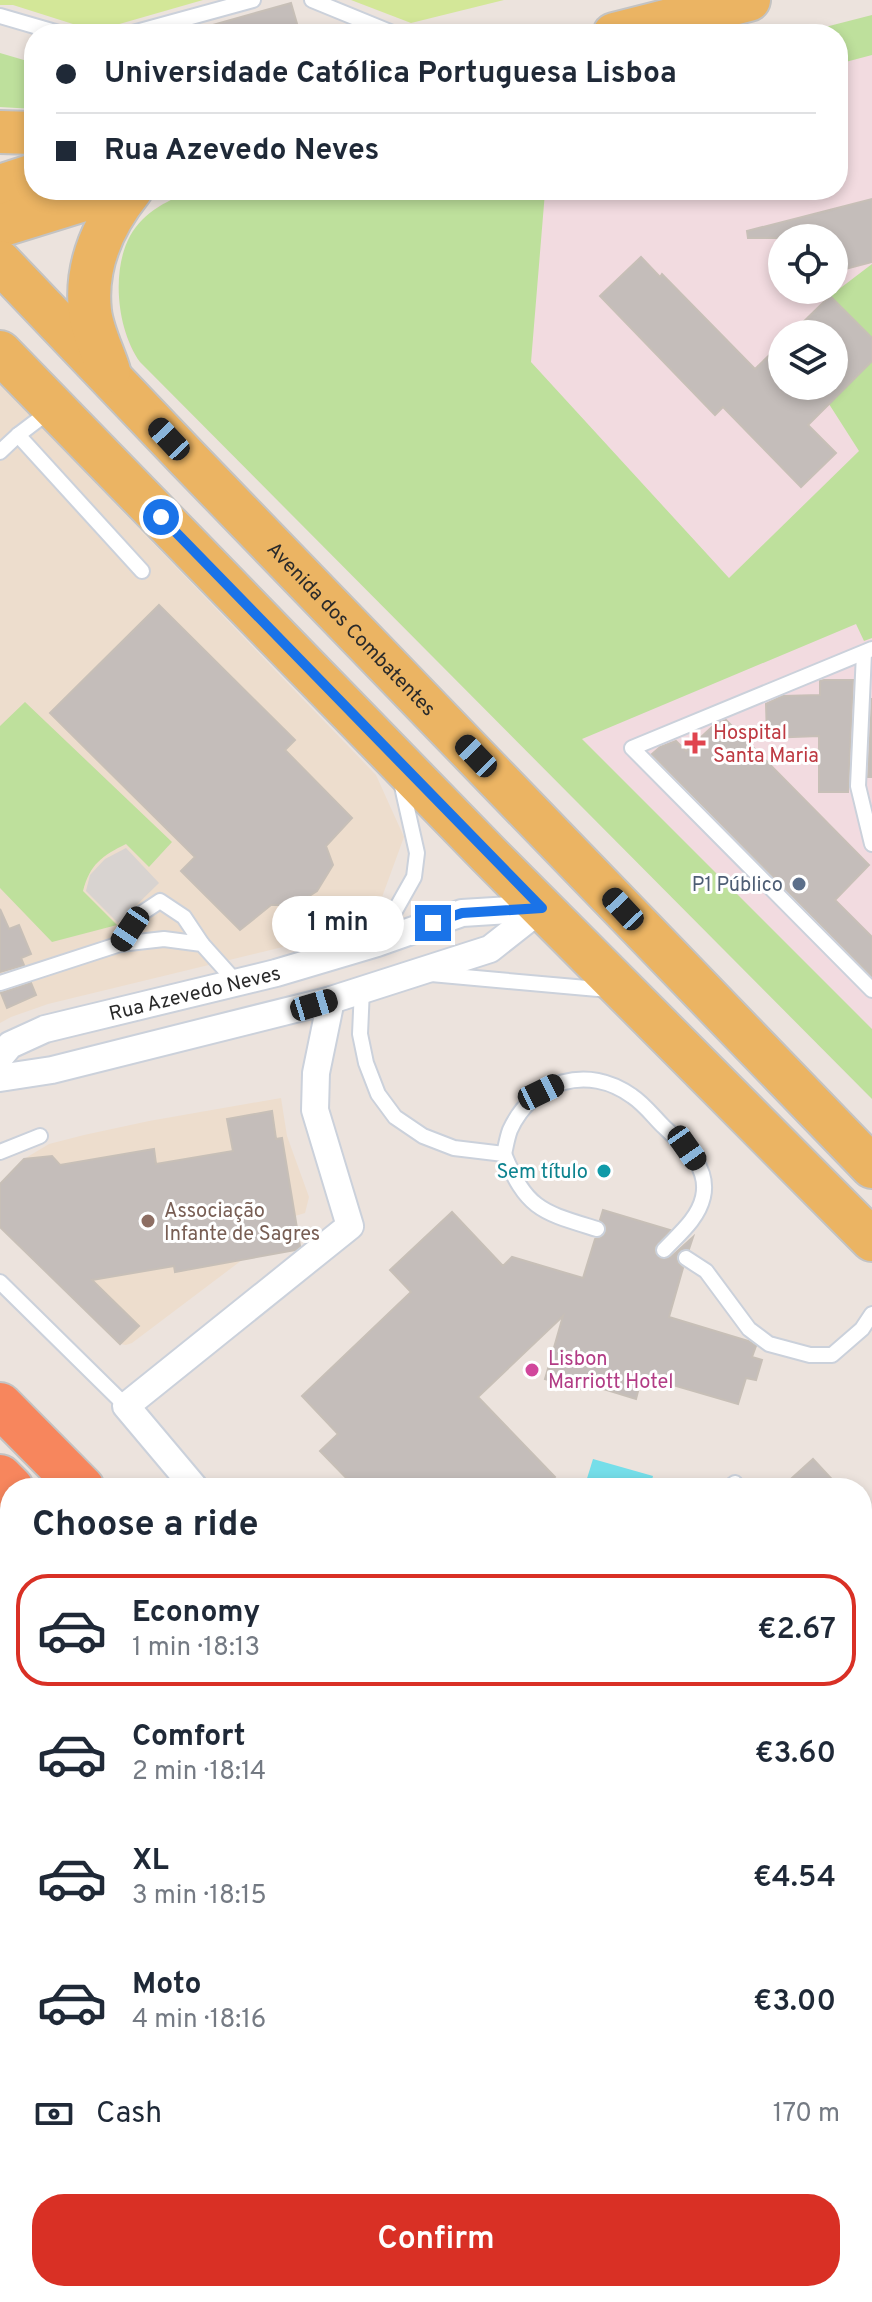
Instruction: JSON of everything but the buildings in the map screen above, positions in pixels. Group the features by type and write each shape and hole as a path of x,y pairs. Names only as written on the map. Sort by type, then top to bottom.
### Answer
{"highway":[{"path":"0,1405 72,1478"}],"main road":[{"path":"652,24 739,1"},
{"path":"0,132 24,133"},
{"path":"0,186 24,178"},
{"path":"0,226 84,200"},
{"path":"112,379 90,313 91,274 102,233 123,200"},
{"name":"Avenida dos Combatentes","path":"0,262 872,1167"},
{"path":"0,352 542,908 872,1240"},
{"path":"542,908 587,870"}],"street":[{"name":"Rua Azevedo Neves","path":"0,1057 10,1045 45,1029 237,983 377,943 462,913 542,908"},
{"name":"Rua Azevedo Neves","path":"0,1078 52,1070 331,1000 490,949 542,908"},
{"path":"187,1478 126,1406 350,1226 315,1110 316,1073 331,1000"}],"lane":[{"path":"171,23 177,12 219,0"},
{"path":"167,24 253,0"},
{"path":"312,0 337,6 374,24"},
{"path":"0,16 28,24"},
{"path":"0,452 55,408"},
{"path":"18,435 142,571"},
{"path":"872,844 858,786 868,658 632,748 872,990"},
{"path":"377,943 414,877 417,853 395,758"},
{"path":"120,944 139,915 160,901 184,917 202,944 237,983"},
{"path":"0,983 120,944 164,939 202,944"},
{"path":"415,973 624,991"},
{"path":"362,989 360,1034 366,1063 378,1094 395,1117 423,1136 454,1148 504,1154"},
{"path":"597,1229 557,1217 531,1203 514,1179 504,1154 509,1133 519,1115 541,1092 564,1081 587,1078 607,1083 632,1096 687,1148 702,1170 704,1194 698,1212 664,1250"},
{"path":"0,1152 40,1136"},
{"path":"686,1258 706,1271 749,1329 769,1344 810,1355 832,1355 862,1329 872,1314"},
{"path":"0,1282 126,1406"}],"shaded area":[{"name":"Hospital Santa Maria","path":"872,15 872,1099 140,362 130,348 124,331 119,299 121,267 130,236 158,206 172,200 848,200 848,24 837,24"},
{"path":"0,384 376,775 404,837 378,908 332,935 48,1004 0,1023"},
{"path":"126,848 159,883 118,923 86,891 90,875 105,859"},
{"name":"Associação Infante de Sagres","path":"281,1098 287,1136 309,1197 305,1213 295,1216 300,1249 242,1260 132,1343 120,1344 0,1227 0,1184 24,1159 49,1144 149,1121"}],"green space":[{"path":"0,0 203,0 119,24 73,24 13,5 0,5"},
{"path":"351,0 504,0 411,23"},
{"path":"872,15 872,55 848,61 848,24 837,24"},
{"path":"0,53 24,60 24,108 0,107"},
{"path":"172,200 544,200 531,362 729,578 859,451 829,404 833,400 848,400 848,385 872,361 872,638 864,641 856,624 582,739 872,1029 872,1099 140,362 126,334 122,317 120,266 130,236 150,213"},
{"path":"872,264 872,338 838,304 848,304 848,282"},
{"path":"25,702 172,842 149,867 126,844 104,857 93,867 83,891 117,925 52,942 0,888 0,726"}],"water":[{"path":"593,1459 653,1476 652,1478 587,1478"}],"place":[{"name":"Hospital Santa Maria","path":"695,743"},
{"name":"P1 Público","path":"799,884"},
{"name":"Sem título","path":"604,1171"},
{"name":"Associação Infante de Sagres","path":"148,1221"},
{"name":"Lisbon Marriott Hotel","path":"532,1370"}],"route":[{"path":"161,517 542,908 462,913 433,923"}]}
